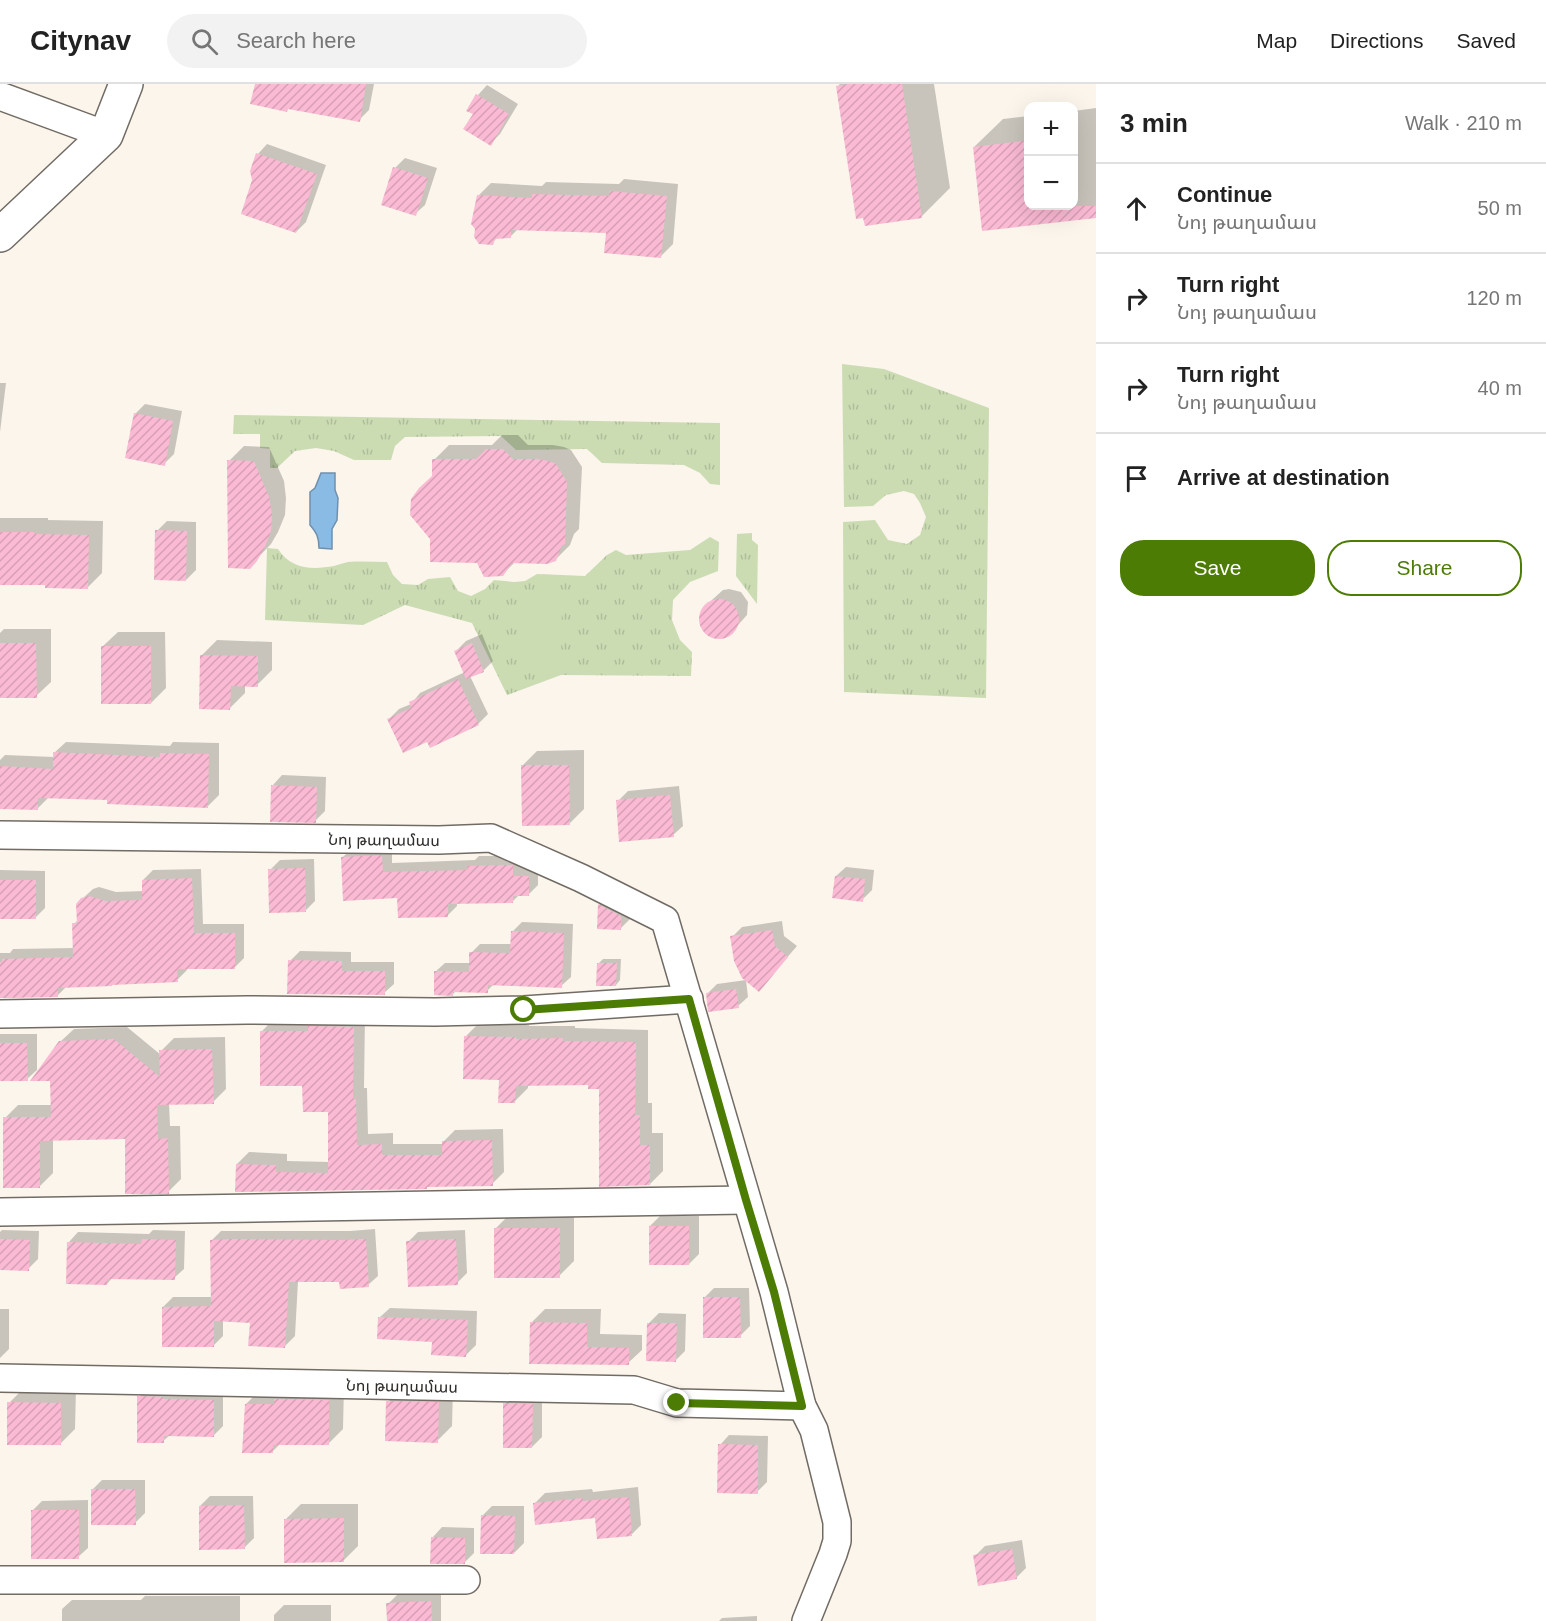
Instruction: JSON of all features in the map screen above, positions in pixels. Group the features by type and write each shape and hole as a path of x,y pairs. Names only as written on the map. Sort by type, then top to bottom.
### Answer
{"street":[{"path":"0,235 106,135 126,84"},
{"path":"0,96 106,135"},
{"name":"Նոյ թաղամաս","path":"0,835 439,840 491,838 665,920 774,1292 802,1406 814,1430 837,1522 837,1541 833,1554 806,1621"},
{"path":"0,1014 247,1010 435,1012 524,1010 689,999"},
{"path":"0,1212 746,1200"},
{"name":"Նոյ թաղամաս","path":"0,1378 634,1390 677,1403 802,1406"},
{"path":"0,1580 466,1580"}],"green space":[{"path":"842,364 884,369 989,408 986,698 844,692 843,522 875,520 888,540 907,544 920,535 926,517 914,494 904,491 886,495 873,506 844,507"},
{"path":"234,415 720,423 720,485 710,484 700,473 684,465 602,463 587,449 516,450 501,436 405,437 395,446 391,460 354,460 334,451 316,448 295,451 277,468 270,468 270,449 260,448 260,434 233,434"},
{"path":"752,533 752,540 758,545 757,604 736,576 737,534"},
{"path":"710,537 719,542 718,571 690,582 673,600 672,620 680,640 692,652 691,676 561,675 507,695 472,623 405,605 363,625 265,620 267,548 278,549 289,561 310,568 348,562 387,562 393,575 402,584 418,585 428,579 450,577 458,591 471,596 485,589 494,580 525,581 537,574 585,576 607,555 616,550 626,555 690,550"},
{"path":"522,592 562,593 561,667 521,666"}],"water":[{"path":"321,473 335,473 335,490 338,498 337,520 332,529 332,549 319,548 319,541 310,525 310,492 315,488"}],"building":[{"path":"255,84 366,84 360,122 288,109 287,112 250,104"},
{"path":"902,84 922,218 865,226 863,218 856,219 836,86"},
{"path":"476,94 509,114 491,146 463,129 473,114 466,111"},
{"path":"1024,141 1024,210 1078,210 1078,206 1096,206 1096,218 982,231 973,147"},
{"path":"256,153 317,174 296,233 241,214 252,180 250,171"},
{"path":"393,167 428,178 416,216 381,205"},
{"path":"610,191 667,196 661,258 604,253 606,233 511,230 511,238 495,239 493,245 479,244 474,237 475,229 471,224 477,195 532,198 532,194 609,196"},
{"path":"134,413 173,421 165,466 125,458"},
{"path":"486,449 503,449 513,459 537,459 556,464 567,482 565,545 562,545 556,561 547,564 512,563 503,576 484,577 477,563 430,562 430,539 410,515 411,499 432,476 432,459 476,459"},
{"path":"227,460 254,461 269,497 272,514 271,531 264,549 250,569 228,568"},
{"path":"155,530 187,531 186,581 154,580"},
{"path":"0,532 89,535 88,589 45,588 45,585 0,585"},
{"path":"719,599 727,600 733,605 738,611 738,627 733,633 727,638 719,639 711,638 705,633 700,627 699,619 700,611 705,605 711,600"},
{"path":"0,643 36,643 37,698 0,698"},
{"path":"472,643 484,672 466,679 454,651"},
{"path":"101,646 151,646 151,704 101,704"},
{"path":"200,655 258,656 258,687 231,686 230,710 199,709"},
{"path":"458,679 479,725 430,748 427,742 403,753 387,719 411,708 409,702"},
{"path":"53,752 160,757 160,753 209,754 208,808 107,804 107,800 38,798 38,810 0,809 0,766 53,769"},
{"path":"521,765 569,765 570,825 522,826"},
{"path":"271,785 317,787 316,823 270,822"},
{"path":"670,795 674,837 619,842 616,800"},
{"path":"382,855 383,872 468,870 467,866 513,865 513,876 529,876 529,896 513,896 513,903 448,904 448,917 398,918 397,898 343,901 341,857"},
{"path":"305,868 306,912 269,913 268,869"},
{"path":"835,876 865,879 863,902 832,898"},
{"path":"192,878 194,933 235,933 235,969 177,969 178,982 58,988 58,997 0,998 0,962 2,959 73,957 72,923 77,923 76,904 81,898 89,896 106,901 142,900 142,880"},
{"path":"0,880 36,880 36,919 0,919"},
{"path":"598,904 621,916 621,930 597,929"},
{"path":"772,930 775,946 788,957 759,992 742,978 734,961 730,936"},
{"path":"511,931 564,933 562,988 488,985 488,993 453,992 453,996 434,995 434,971 469,972 469,952 510,953"},
{"path":"288,960 342,961 342,971 385,971 385,995 287,994"},
{"path":"597,963 617,963 616,986 596,986"},
{"path":"736,989 739,1008 708,1012 706,993"},
{"path":"308,1026 354,1027 353,1099 356,1099 357,1145 382,1144 382,1155 442,1155 442,1141 492,1140 493,1186 235,1192 236,1164 276,1165 276,1172 328,1173 328,1112 303,1112 302,1086 260,1086 260,1031 308,1031"},
{"path":"464,1036 636,1042 635,1115 640,1115 640,1145 650,1145 650,1185 599,1187 599,1089 588,1089 588,1085 516,1086 515,1103 498,1103 499,1080 463,1079"},
{"path":"114,1039 160,1077 159,1050 212,1049 214,1104 157,1105 158,1139 168,1138 169,1194 125,1194 125,1139 40,1141 40,1188 3,1188 3,1117 51,1117 50,1081 30,1081 59,1041"},
{"path":"0,1043 27,1043 28,1081 0,1081"},
{"path":"649,1226 689,1226 689,1265 649,1265"},
{"path":"494,1228 560,1228 560,1278 494,1278"},
{"path":"0,1239 30,1240 29,1271 0,1270"},
{"path":"142,1239 176,1240 175,1280 107,1279 107,1285 66,1284 67,1242 141,1244"},
{"path":"366,1239 369,1287 340,1289 339,1282 289,1282 285,1348 248,1346 250,1323 214,1321 214,1347 162,1347 162,1307 211,1306 210,1240"},
{"path":"456,1239 458,1285 408,1287 406,1241"},
{"path":"703,1297 740,1297 741,1338 703,1338"},
{"path":"378,1317 468,1320 466,1357 431,1355 432,1342 377,1339"},
{"path":"530,1322 587,1323 587,1347 629,1348 629,1365 529,1364"},
{"path":"647,1323 677,1323 676,1362 646,1361"},
{"path":"137,1396 214,1400 214,1437 164,1436 164,1443 137,1443"},
{"path":"274,1399 329,1400 329,1445 273,1445 273,1453 242,1453 245,1404 274,1404"},
{"path":"386,1401 439,1402 438,1443 385,1441"},
{"path":"7,1402 61,1403 61,1445 7,1445"},
{"path":"503,1403 533,1404 532,1448 503,1448"},
{"path":"718,1444 758,1445 758,1494 717,1493"},
{"path":"91,1489 135,1489 136,1525 91,1525"},
{"path":"629,1497 632,1536 597,1539 595,1518 535,1525 533,1503 583,1498 583,1501"},
{"path":"244,1505 245,1549 199,1550 199,1506"},
{"path":"31,1510 79,1510 79,1559 31,1559"},
{"path":"481,1515 515,1516 514,1554 480,1554"},
{"path":"344,1518 344,1562 284,1563 284,1519"},
{"path":"431,1537 465,1538 465,1564 430,1564"},
{"path":"1012,1549 1017,1579 978,1586 973,1555"},
{"path":"431,1601 432,1621 387,1621 386,1603"}],"route":[{"path":"524,1010 689,999 774,1292 802,1406 677,1403"}]}
